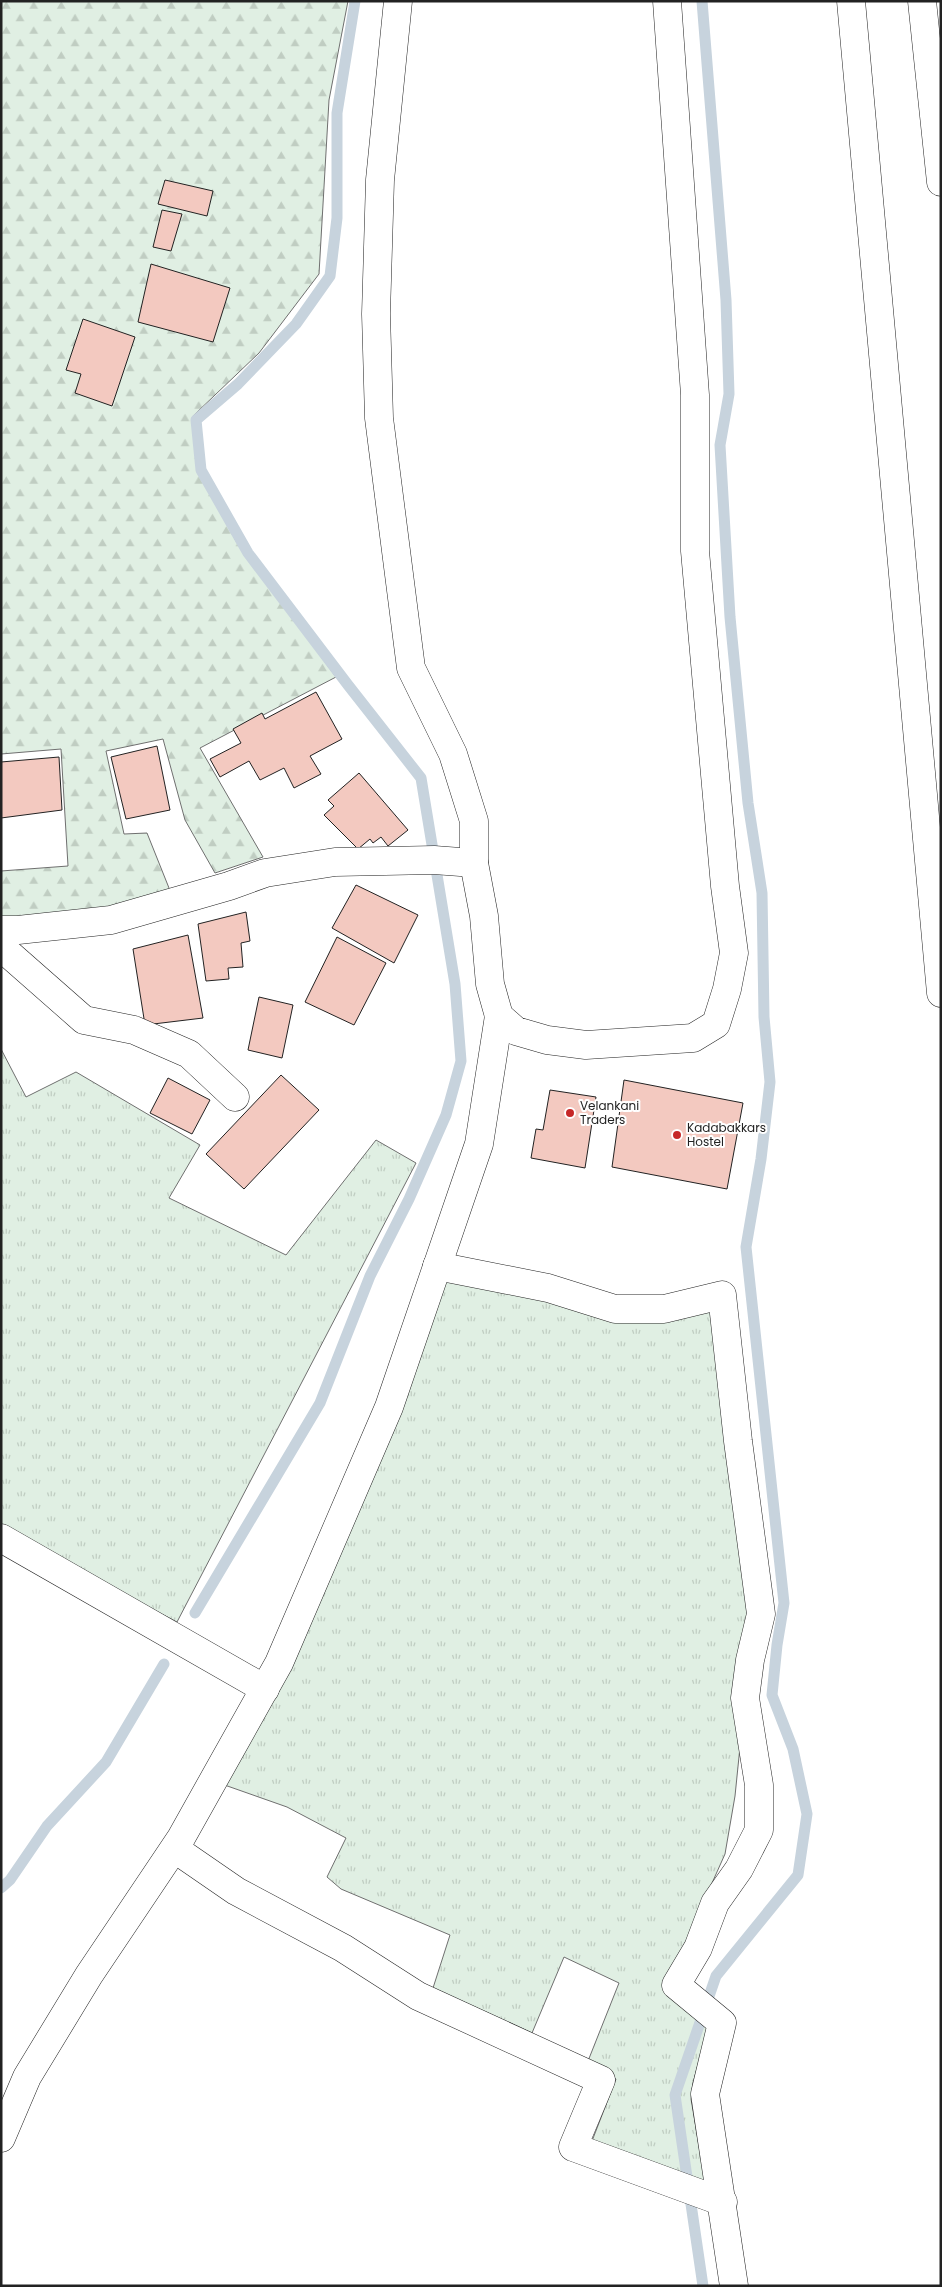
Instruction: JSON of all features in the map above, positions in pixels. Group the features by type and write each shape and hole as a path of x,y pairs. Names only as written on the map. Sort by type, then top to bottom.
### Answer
{"main road":[{"path":"1,2138 27,2076 89,1975 174,1849 279,1663 389,1407 479,1144 499,1016 490,984 484,916 474,863 474,821 453,754 411,668 379,418 376,314 380,180 398,1"},
{"path":"499,1016 516,1031 547,1040 586,1045 693,1038 716,1024 727,989 734,953 724,876 695,551 695,395 667,1"},
{"path":"851,1 941,993"},
{"path":"922,1 941,182"},
{"path":"1,930 18,930 111,920 229,886 265,873 335,862 434,860 474,863"},
{"path":"1,947 84,1020 134,1030 189,1054 235,1097"},
{"path":"437,1266 548,1288 615,1309 664,1309 722,1295 737,1432 762,1614 750,1660 745,1698 759,1785 759,1830 739,1869 715,1903 698,1948 676,1985 722,2023 705,2094 715,2199 734,2286"},
{"path":"1,1538 265,1689"},
{"path":"174,1849 236,1892 343,1948 418,1996 601,2080 573,2147 715,2199"}],"green space":[{"path":"1,1 348,1 329,100 319,274 259,353 193,416 197,470 236,541 336,677 200,748 263,857 215,873 185,820 163,739 106,751 124,834 147,833 173,898 1,924 1,871 68,866 61,749 1,754"},
{"path":"1,1049 26,1097 76,1072 200,1145 169,1198 286,1255 376,1140 416,1163 177,1622 1,1530"},
{"path":"439,1270 614,1311 720,1297 761,1614 745,1698 735,1796 725,1854 670,1977 708,2028 693,2083 691,2099 706,2187 592,2141 616,2079 588,2061 619,1983 564,1957 532,2033 433,1988 450,1935 341,1889 327,1877 346,1838 287,1807 216,1782"}],"building":[{"path":"165,180 213,191 207,216 158,204"},
{"path":"162,210 182,214 171,251 153,247"},
{"path":"151,264 230,288 213,342 138,322"},
{"path":"83,319 135,337 112,406 75,393 81,374 66,370"},
{"path":"316,692 342,739 310,756 321,774 294,788 284,768 260,780 249,761 220,777 210,759 241,743 233,729 262,713 265,719"},
{"path":"157,746 170,810 126,819 111,757"},
{"path":"59,757 62,810 1,818 1,762"},
{"path":"359,773 408,830 388,846 381,837 373,843 370,839 358,849 324,815 334,806 328,800"},
{"path":"356,885 418,915 394,963 332,928"},
{"path":"246,912 250,941 241,943 243,967 228,968 229,979 206,981 198,924"},
{"path":"188,935 203,1018 145,1025 133,949"},
{"path":"337,937 386,963 354,1025 305,1002"},
{"path":"259,997 293,1005 282,1058 248,1050"},
{"path":"281,1075 319,1110 244,1189 206,1154"},
{"path":"168,1078 210,1100 192,1134 150,1113"},
{"name":"Kadabakkars Hostel","path":"624,1080 743,1103 727,1189 612,1167"},
{"name":"Velankani Traders","path":"550,1090 596,1097 585,1168 531,1158 536,1129 543,1130"}],"waterway":[{"path":"195,1613 320,1403 370,1276 409,1199 446,1115 461,1061 455,984 421,778 248,553 201,470 196,420 238,384 296,324 330,276 337,218 337,113 355,1"},
{"path":"702,1 726,300 729,394 720,445 730,617 748,803 762,893 764,1017 770,1082 761,1159 746,1247 784,1603 777,1645 772,1695 793,1749 807,1814 798,1875 716,1976 675,2095 703,2286"},
{"path":"1,1888 10,1880 47,1826 106,1762 164,1664"}],"place":[{"name":"Velankani Traders","path":"570,1113"},
{"name":"Kadabakkars Hostel","path":"677,1135"}]}
